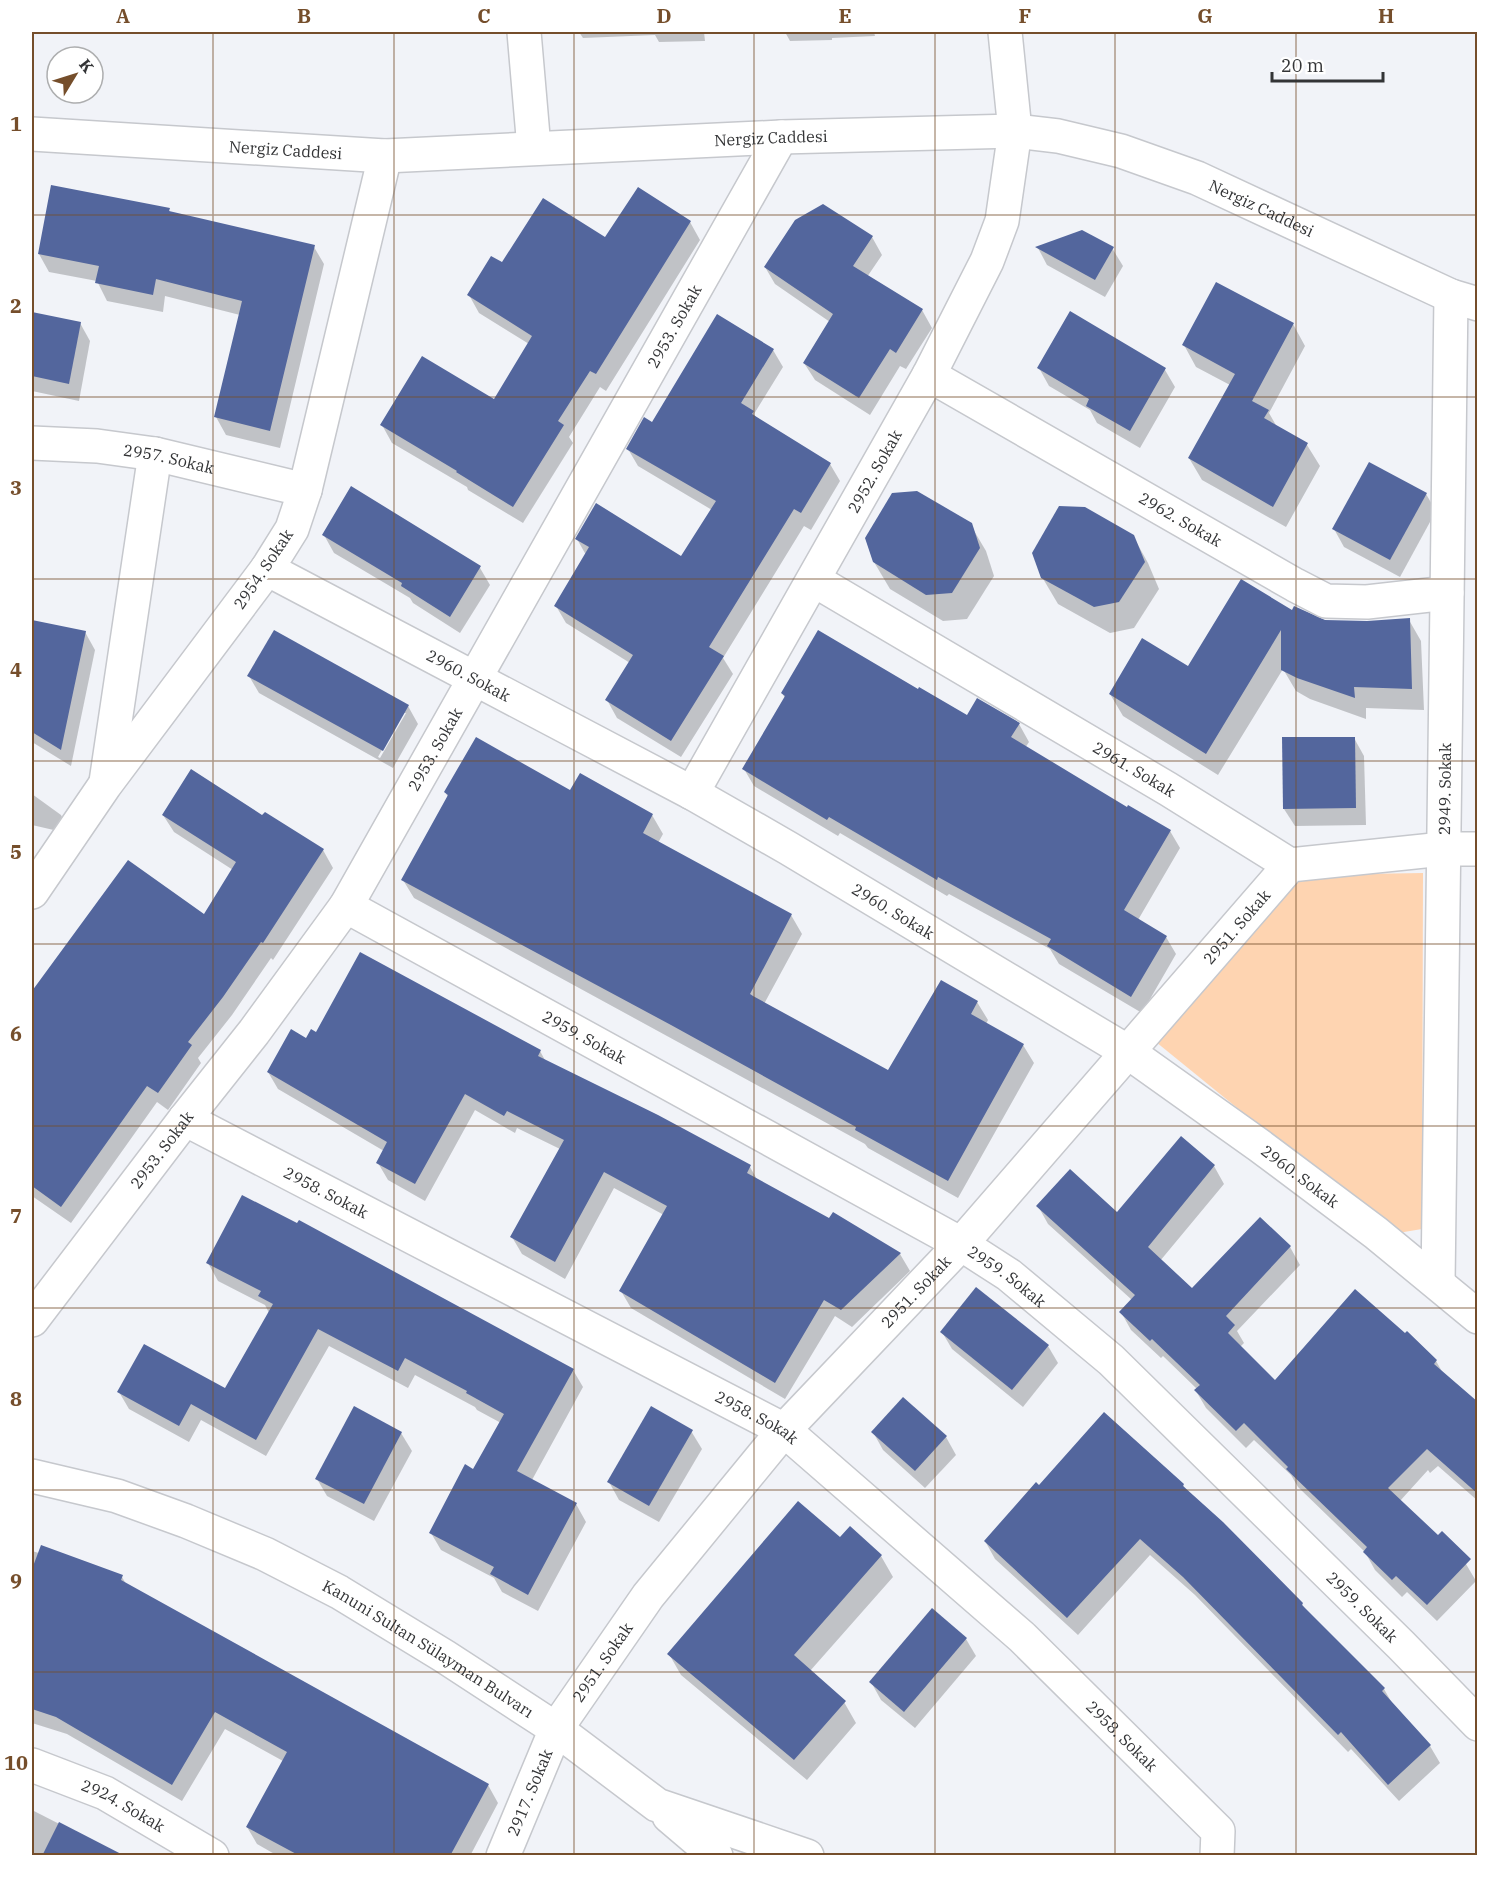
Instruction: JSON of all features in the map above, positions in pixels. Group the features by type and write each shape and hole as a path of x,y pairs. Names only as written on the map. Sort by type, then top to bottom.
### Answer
{"street":[{"path":"524,32 534,148"},
{"name":"2952. Sokak","path":"692,793 929,375 987,261 1002,221 1015,131 1005,32"},
{"name":"Nergiz Caddesi","path":"32,134 385,156 782,137 1015,131 1058,136 1121,151 1197,178 1464,300"},
{"name":"2953. Sokak","path":"32,1320 254,1032 346,906 782,137"},
{"name":"2954. Sokak","path":"32,892 105,784 267,569 292,529 304,490 385,156"},
{"name":"2949. Sokak","path":"1438,1283 1447,593 1464,300"},
{"name":"2962. Sokak","path":"929,375 1326,601 1367,602 1447,593"},
{"name":"2957. Sokak","path":"32,443 97,446 155,454 304,490"},
{"path":"105,784 155,454"},
{"name":"2960. Sokak","path":"267,569 692,793 1128,1052 1367,1226 1478,1317"},
{"name":"2961. Sokak","path":"814,580 1168,789 1290,865"},
{"path":"1290,865 1443,849 1478,849"},
{"name":"2951. Sokak","path":"556,1729 648,1596 784,1430 961,1244 1290,865"},
{"name":"2959. Sokak","path":"346,906 961,1244 1010,1275 1111,1360 1401,1645 1478,1724"},
{"name":"2958. Sokak","path":"185,1119 784,1430 955,1576 1068,1681 1218,1831 1217,1856"},
{"name":"Kanuni Sultan Sülayman Bulvarı","path":"32,1476 117,1496 186,1521 265,1554 339,1592 444,1656 556,1729 657,1805 807,1856"},
{"name":"2917. Sokak","path":"503,1856 556,1729"},
{"name":"2924. Sokak","path":"32,1765 105,1793 212,1856"},
{"path":"657,1805 716,1856"}],"shaded area":[{"path":"1423,873 1422,1229 1392,1234 1156,1042 1282,889 1303,875"}],"building":[{"path":"51,185 170,208 169,211 315,245 270,431 214,417 242,301 156,279 153,295 95,283 99,266 38,254"},
{"path":"638,187 691,221 596,374 590,371 558,421 564,425 513,507 380,425 422,356 494,399 532,336 467,295 491,256 502,262 543,198 605,237"},
{"path":"823,204 873,236 853,266 923,309 896,353 890,349 859,398 803,363 833,314 764,267 795,220"},
{"path":"1082,230 1114,247 1095,280 1035,247"},
{"path":"1216,282 1294,323 1252,401 1269,410 1264,418 1308,443 1273,507 1188,458 1235,374 1182,345"},
{"path":"1070,311 1166,368 1130,431 1086,406 1089,399 1037,368"},
{"path":"32,312 81,322 69,384 32,376"},
{"path":"717,314 774,349 741,403 754,411 752,414 831,463 801,513 794,509 709,647 724,656 671,741 605,700 633,655 554,606 589,547 575,539 596,503 681,556 716,501 626,449 644,417 652,422"},
{"path":"1369,462 1427,493 1390,560 1332,529"},
{"path":"351,486 481,566 450,617 401,586 402,583 322,535"},
{"path":"917,491 972,523 980,548 952,593 926,595 873,562 865,538 892,493"},
{"path":"1059,506 1085,507 1134,535 1145,562 1119,602 1094,607 1041,578 1032,553"},
{"path":"1241,579 1292,610 1294,606 1325,620 1367,621 1410,618 1412,689 1354,687 1355,698 1297,678 1281,670 1281,630 1206,754 1109,694 1142,638 1188,666"},
{"path":"32,620 86,631 61,750 32,732"},
{"path":"274,630 409,705 383,751 247,676"},
{"path":"818,630 967,715 977,698 1020,723 1011,737 1127,807 1128,805 1171,830 1124,910 1167,936 1131,997 1047,946 1051,939 938,877 937,880 829,817 827,820 742,769 785,696 781,693"},
{"path":"476,737 570,790 580,773 653,814 643,833 792,914 750,994 753,996 888,1070 941,980 978,1001 971,1014 1024,1044 948,1181 855,1130 856,1127 671,1025 401,880 448,795 444,792"},
{"path":"1282,737 1355,737 1356,808 1283,809"},
{"path":"191,769 262,815 265,812 324,849 263,943 261,942 188,1042 192,1045 158,1093 147,1086 61,1207 32,1186 32,991 128,860 204,914 236,862 162,815"},
{"path":"360,952 541,1050 538,1056 658,1115 751,1165 747,1173 829,1218 833,1212 901,1253 841,1310 824,1300 775,1383 619,1291 667,1206 604,1172 555,1262 510,1237 564,1140 507,1111 504,1116 465,1094 415,1184 376,1163 387,1142 267,1072 291,1029 306,1038 311,1029 316,1032"},
{"path":"1181,1136 1215,1165 1148,1247 1192,1288 1260,1217 1291,1246 1226,1316 1235,1325 1228,1333 1275,1380 1355,1289 1405,1333 1407,1331 1437,1360 1434,1364 1478,1402 1478,1494 1427,1449 1388,1488 1438,1535 1442,1531 1471,1559 1427,1605 1396,1576 1392,1580 1363,1552 1367,1547 1286,1469 1288,1467 1244,1423 1236,1431 1194,1390 1200,1385 1152,1339 1150,1341 1119,1312 1135,1295 1036,1206 1070,1169 1117,1212"},
{"path":"242,1195 297,1223 299,1220 574,1369 517,1471 577,1503 528,1595 490,1574 494,1567 429,1533 465,1464 473,1469 504,1414 466,1393 467,1391 405,1358 398,1371 318,1329 256,1440 191,1404 179,1426 117,1392 144,1344 225,1388 273,1304 258,1296 261,1291 206,1263"},
{"path":"976,1287 1049,1345 1012,1390 940,1332"},
{"path":"903,1397 947,1436 915,1471 871,1432"},
{"path":"354,1406 402,1432 364,1504 315,1479"},
{"path":"651,1406 693,1430 649,1506 607,1482"},
{"path":"1104,1412 1184,1484 1183,1486 1223,1522 1303,1603 1302,1605 1385,1688 1382,1691 1431,1745 1388,1785 1341,1732 1338,1735 1183,1577 1140,1539 1067,1618 984,1541 1036,1482 1039,1485"},
{"path":"798,1501 840,1537 850,1526 882,1555 794,1655 846,1701 794,1760 667,1654"},
{"path":"41,1545 123,1575 121,1580 489,1784 450,1856 300,1856 246,1827 287,1752 215,1712 172,1785 56,1717 32,1709 32,1569"},
{"path":"932,1608 967,1638 904,1712 869,1682"},
{"path":"59,1822 125,1856 42,1856"}]}
